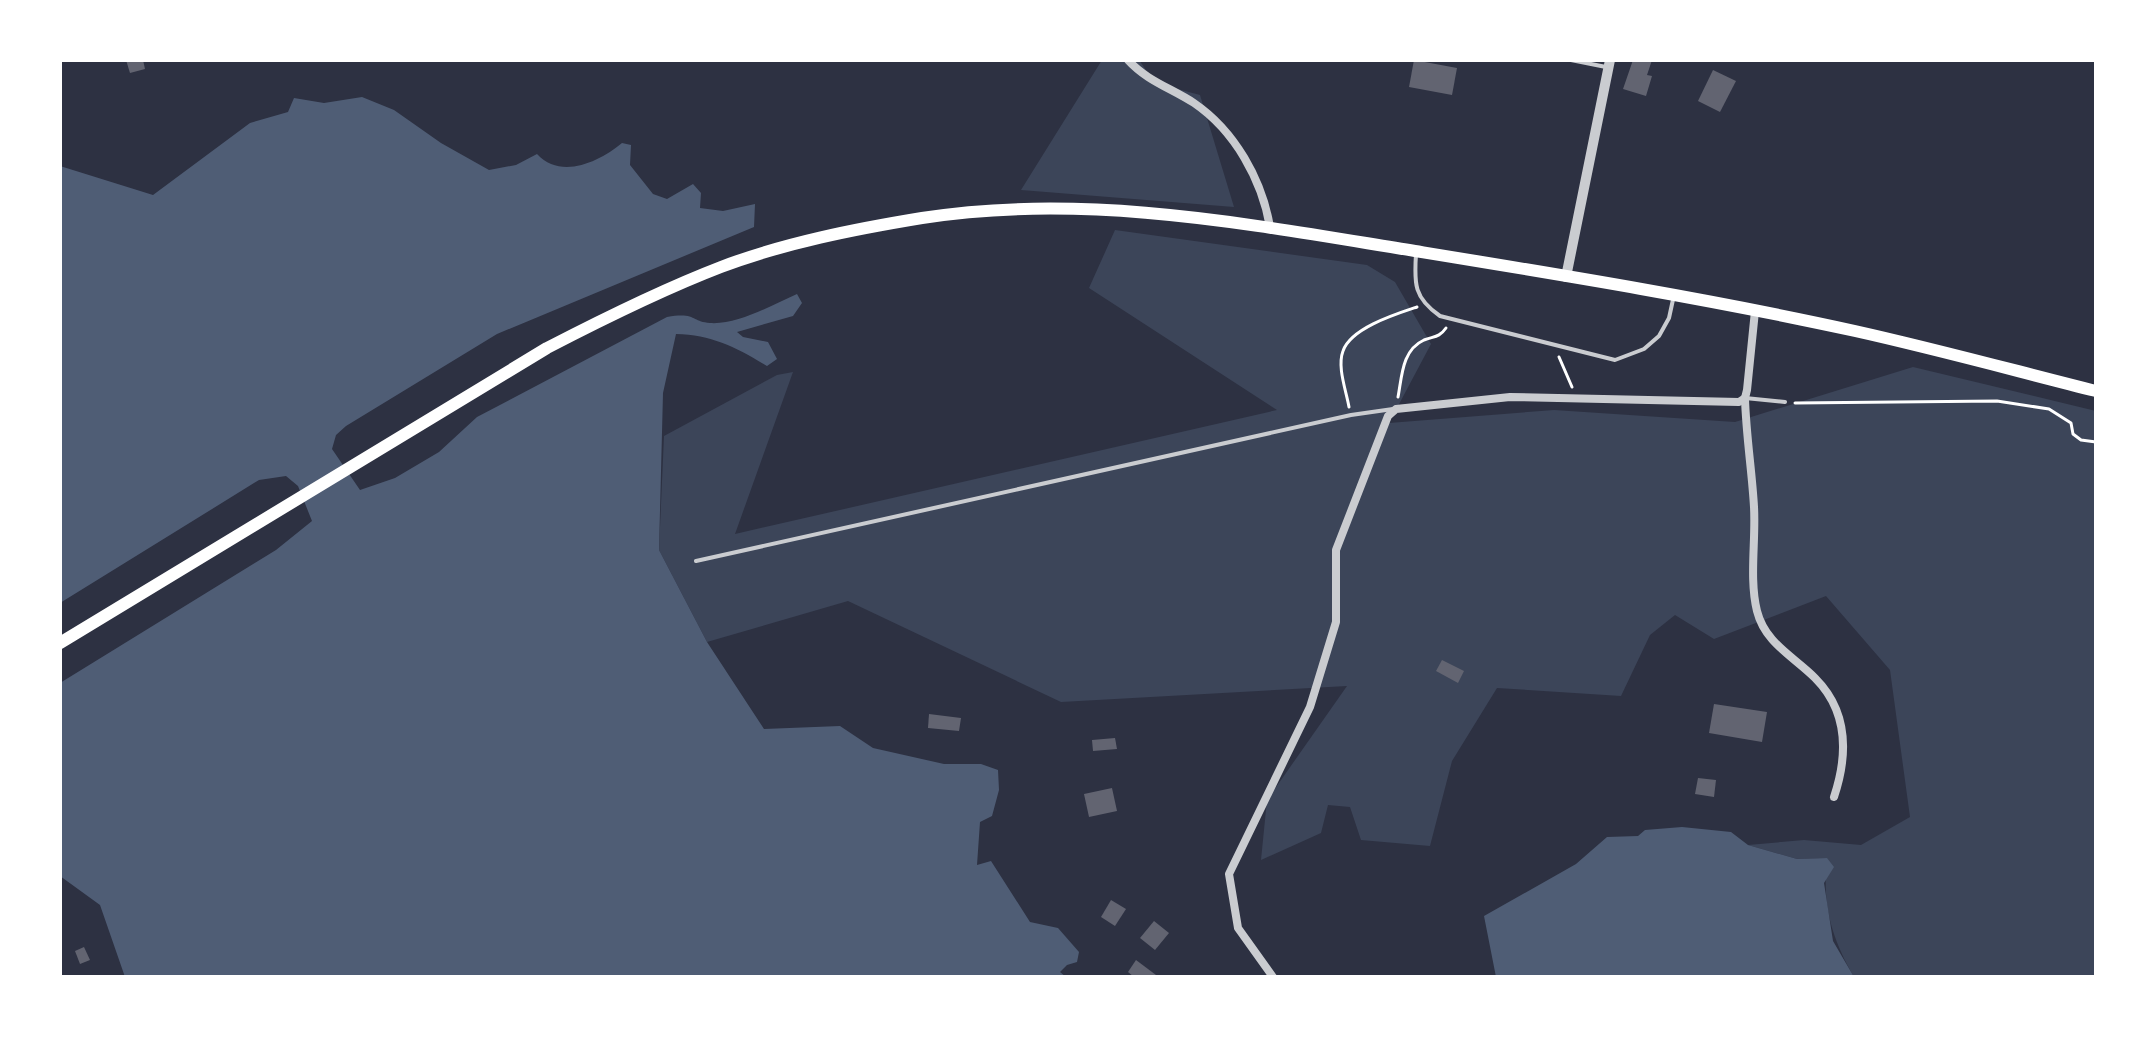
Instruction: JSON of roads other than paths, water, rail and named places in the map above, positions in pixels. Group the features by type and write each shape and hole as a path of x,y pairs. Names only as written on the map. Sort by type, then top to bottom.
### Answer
{"main road":[{"path":"60,643 547,348 609,315 722,267 787,247 925,218 1005,210 1123,211 1270,227 1674,294 1887,338 2096,391"}],"street":[{"path":"1128,60 1142,75 1192,102 1227,134 1257,180 1270,227"},
{"path":"1566,277 1609,64"},
{"path":"1755,311 1745,398 1754,508 1757,609 1766,633 1817,680 1837,710 1845,743 1845,765 1834,797"},
{"path":"1273,977 1238,928 1229,874 1310,707 1336,622 1336,550 1388,416 1396,409 1510,397 1726,402 1745,398"}],"lane":[{"path":"1571,60 1609,64"},
{"path":"1416,251 1414,281 1424,305 1453,319 1615,360 1644,349 1659,336 1669,318 1674,294"},
{"path":"1745,398 1785,402"},
{"path":"696,561 1351,415 1396,409"}]}
